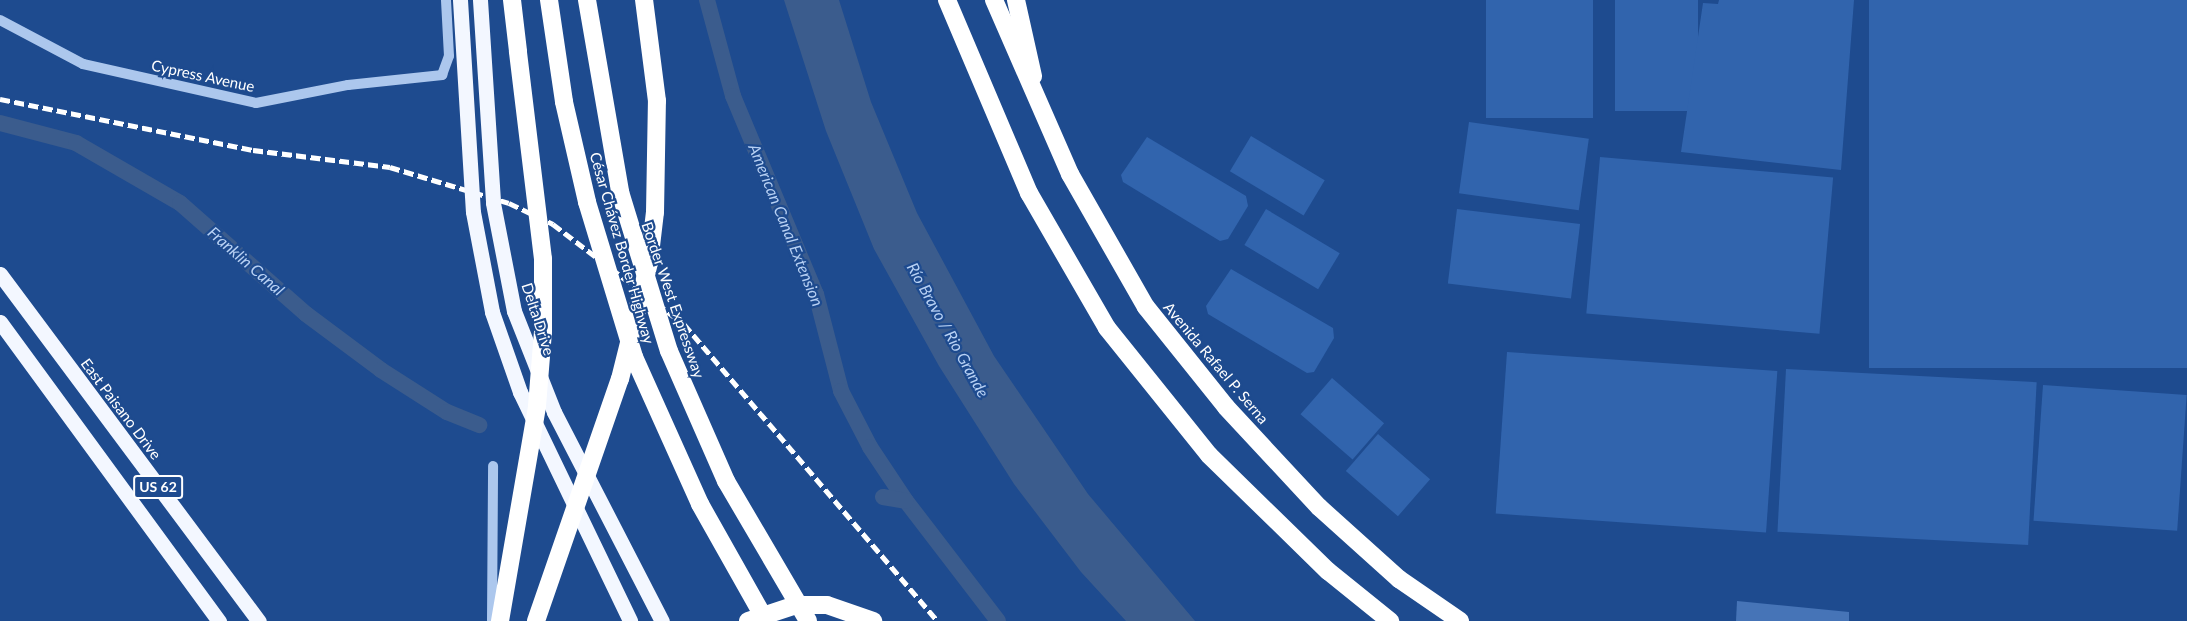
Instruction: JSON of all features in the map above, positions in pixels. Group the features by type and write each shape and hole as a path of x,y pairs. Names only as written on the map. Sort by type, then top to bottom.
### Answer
{"highway":[{"path":"500,621 537,406 543,332 541,238 512,0"},
{"name":"César Chávez Border Highway","path":"549,0 564,102 587,202 634,357 700,504 766,621"},
{"name":"Border West Expressway","path":"586,0 620,192 669,351 726,481 808,621"},
{"path":"536,621 620,379 649,263 656,212 657,112 644,0"},
{"path":"947,0 1029,193 1107,328 1216,462 1328,571 1390,621"},
{"name":"Avenida Rafael P. Serna","path":"994,0 1070,174 1146,307 1185,357 1355,542 1460,621"},
{"path":"1016,0 1038,105"},
{"path":"748,621 772,610 806,605 838,608 873,621"}],"main road":[{"path":"460,0 473,212 492,312 520,392 630,621"},
{"name":"Delta Drive","path":"480,0 492,203 514,311 554,412 659,616"},
{"name":"East Paisano Drive","path":"0,274 259,621"},
{"name":"US 62","path":"0,322 219,621"},
{"path":"659,616 675,621"}],"street":[{"name":"Cypress Avenue","path":"0,20 83,64 256,103 348,85 442,75 449,56 446,0"},
{"path":"492,621 493,466"},
{"path":"493,581 500,621"}],"shaded area":[{"path":"1486,0 1593,0 1593,118 1486,118"},
{"path":"1615,0 1698,0 1698,111 1615,111"},
{"path":"1719,0 1854,0 1841,170 1681,152 1703,3 1718,4"},
{"path":"1869,0 2187,0 2187,368 1869,368"},
{"path":"1469,122 1589,139 1579,210 1459,193"},
{"path":"1251,136 1325,180 1304,215 1230,171"},
{"path":"1147,137 1246,196 1248,206 1228,239 1220,241 1123,182 1121,175"},
{"path":"1600,157 1833,177 1819,334 1586,313"},
{"path":"1266,209 1340,253 1318,289 1244,245"},
{"path":"1457,209 1580,224 1571,299 1448,283"},
{"path":"1231,269 1333,328 1334,338 1314,372 1307,373 1208,314 1206,306"},
{"path":"1507,352 1777,371 1766,533 1496,514"},
{"path":"1786,369 2037,382 2028,545 1777,532"},
{"path":"1332,378 1384,423 1353,459 1301,414"},
{"path":"2043,385 2187,395 2177,531 2034,521"},
{"path":"1378,434 1430,479 1398,516 1346,471"}],"water":[{"name":"Río Bravo / Rio Grande","path":"784,0 839,0 871,102 917,213 994,356 1088,494 1195,621 1126,621 1081,572 1014,484 939,366 874,249 826,131"}],"building":[{"path":"1737,601 1849,612 1849,621 1736,621"}],"waterway":[{"name":"American Canal Extension","path":"707,0 733,96 816,294 841,391 870,447 906,501 998,621"},
{"name":"Franklin Canal","path":"0,123 76,143 180,203 306,314 381,370 447,412 479,425"},
{"name":"Franklin Canal","path":"883,497 906,501"}],"railway":[{"path":"0,99 253,150 390,167 509,203 553,224 684,324 938,621"}]}
